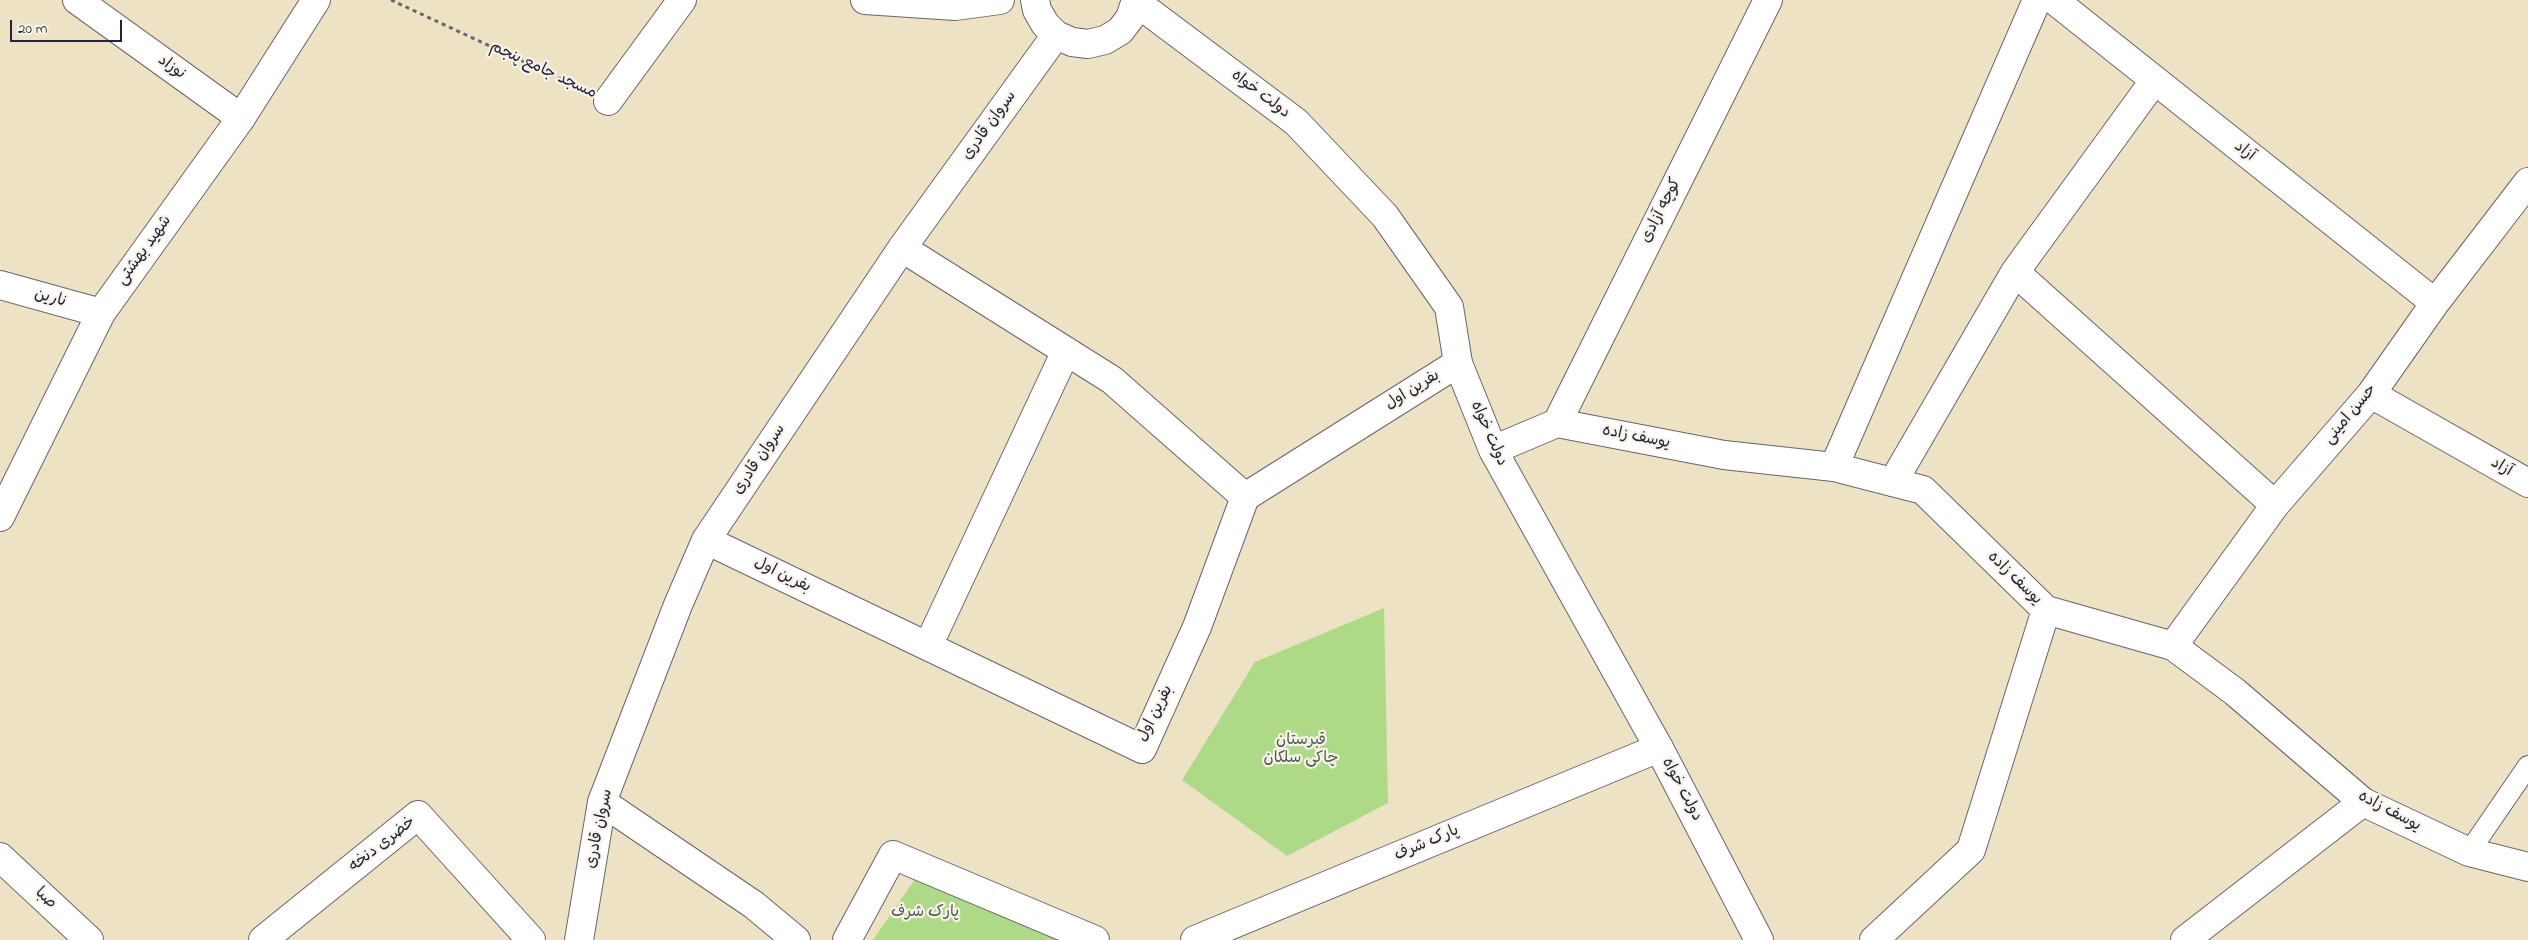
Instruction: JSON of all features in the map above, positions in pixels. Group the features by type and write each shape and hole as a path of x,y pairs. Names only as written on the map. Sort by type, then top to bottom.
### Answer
{"street":[{"name":"نوزاد","path":"77,0 242,118"},
{"name":"شهید بهشتی","path":"0,517 101,313 242,118 316,0"},
{"name":"مسجد جامع پنجم","path":"608,101 682,0"},
{"path":"865,0 955,6 1000,0"},
{"path":"1035,0 1045,24 1056,35 1072,42 1088,44 1105,40 1120,31 1130,18 1136,1"},
{"name":"کوچه آزادی","path":"1556,423 1768,0"},
{"path":"1834,466 2037,0"},
{"name":"آزاد","path":"2054,0 2435,303"},
{"name":"دولت خواه","path":"1136,1 1296,122 1385,216 1449,307 1458,363 1493,450 1659,748 1759,940"},
{"name":"سروان قادری","path":"579,940 602,802 678,604 706,540 902,248 1056,35"},
{"path":"1893,482 2015,272 2154,81"},
{"name":"حسن امینی","path":"2173,646 2275,505 2370,394 2435,303 2528,182"},
{"path":"902,248 1112,380 1245,497"},
{"path":"2015,272 2275,505"},
{"name":"نارین","path":"0,285 101,313"},
{"path":"928,646 1066,351"},
{"name":"بفرین اول","path":"706,540 1142,748 1197,627 1245,497 1458,363"},
{"name":"آزاد","path":"2370,394 2528,483"},
{"path":"1493,450 1556,423"},
{"name":"یوسف زاده","path":"1556,423 1724,455 1834,466 1923,490 2046,610 2173,646 2235,692 2363,802 2469,852 2528,867"},
{"path":"1874,940 1972,850 2046,610"},
{"name":"پارک شرف","path":"1195,940 1659,748"},
{"path":"602,802 754,905 796,940"},
{"path":"2185,940 2363,802"},
{"name":"خضری دنخه","path":"263,940 418,815 531,940"},
{"path":"847,940 893,855 1095,940"},
{"name":"صبا","path":"0,857 89,940"}],"lane":[{"path":"2469,852 2528,766"}],"path":[{"name":"مسجد جامع پنجم","path":"391,0 608,101"}],"green space":[{"name":"قبرستان چاکی سلکان","path":"1384,608 1388,803 1287,856 1182,780 1255,662"},
{"name":"پارک شرف","path":"915,879 1062,940 873,940"}]}
